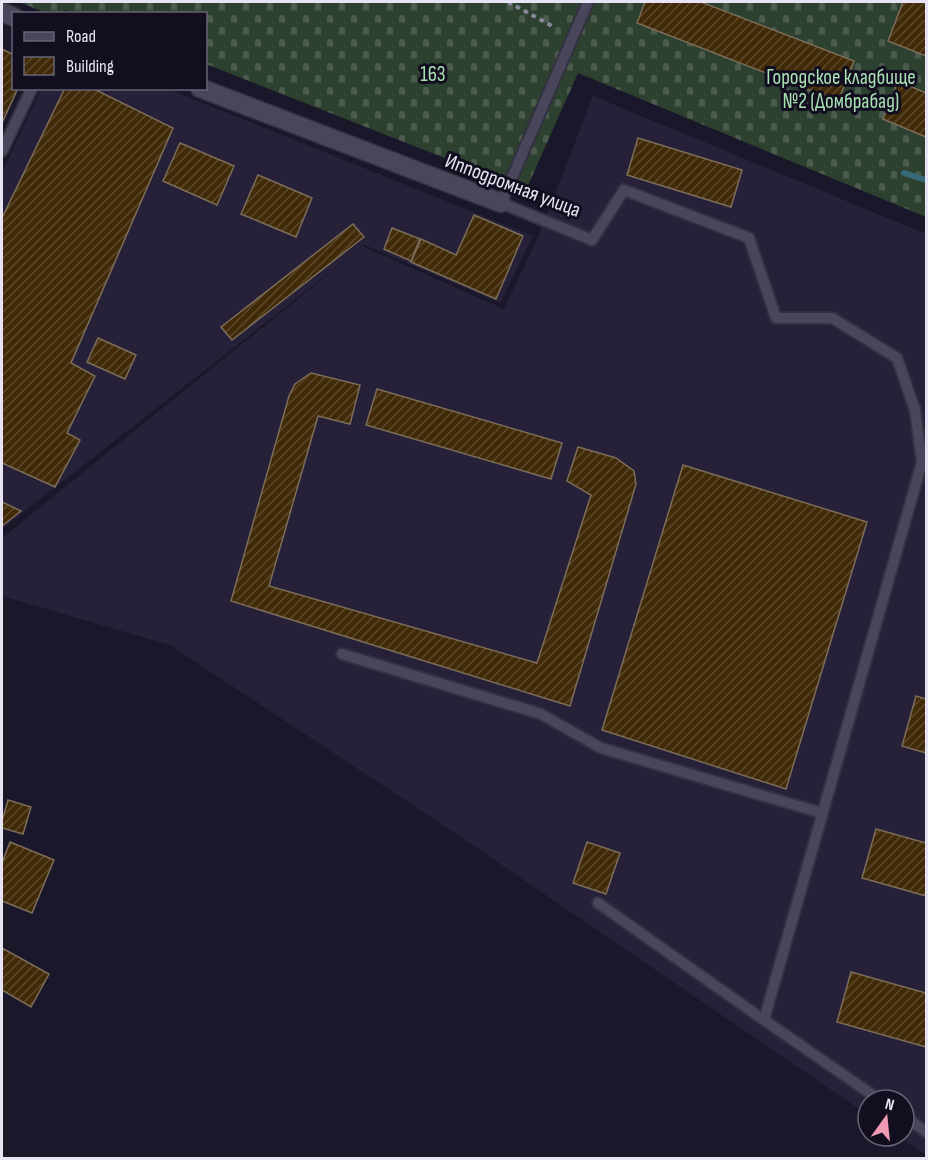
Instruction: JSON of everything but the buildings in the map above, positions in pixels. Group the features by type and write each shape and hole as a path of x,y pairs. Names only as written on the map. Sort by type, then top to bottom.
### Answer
{"street":[{"name":"Ипподромная улица","path":"205,90 501,203"}],"lane":[{"path":"501,203 588,2"},
{"path":"2,151 31,90"},
{"name":"Ипподромная улица","path":"501,203 592,240 624,190 749,238 776,318 832,318 897,358 915,410 924,463"},
{"path":"764,1020 924,463"},
{"path":"342,654 541,714 601,748 822,813"},
{"path":"598,903 863,1088"}],"path":[{"path":"508,2 554,27"}],"shaded area":[{"path":"41,90 170,90 533,236 500,303 365,245 362,246 504,309 539,235 593,96 926,234 926,1155 916,1148 916,1088 856,1088 856,1107 452,831 170,645 2,596 2,538 356,252 2,529 2,173"}],"green space":[{"name":"Городское кладбище №2 (Домбрабад)","path":"19,2 926,2 926,217 578,73 526,190 207,64 207,12 42,11"}],"waterway":[{"path":"904,173 926,180"}],"park label":[{"name":"163","path":"433,74"}]}
